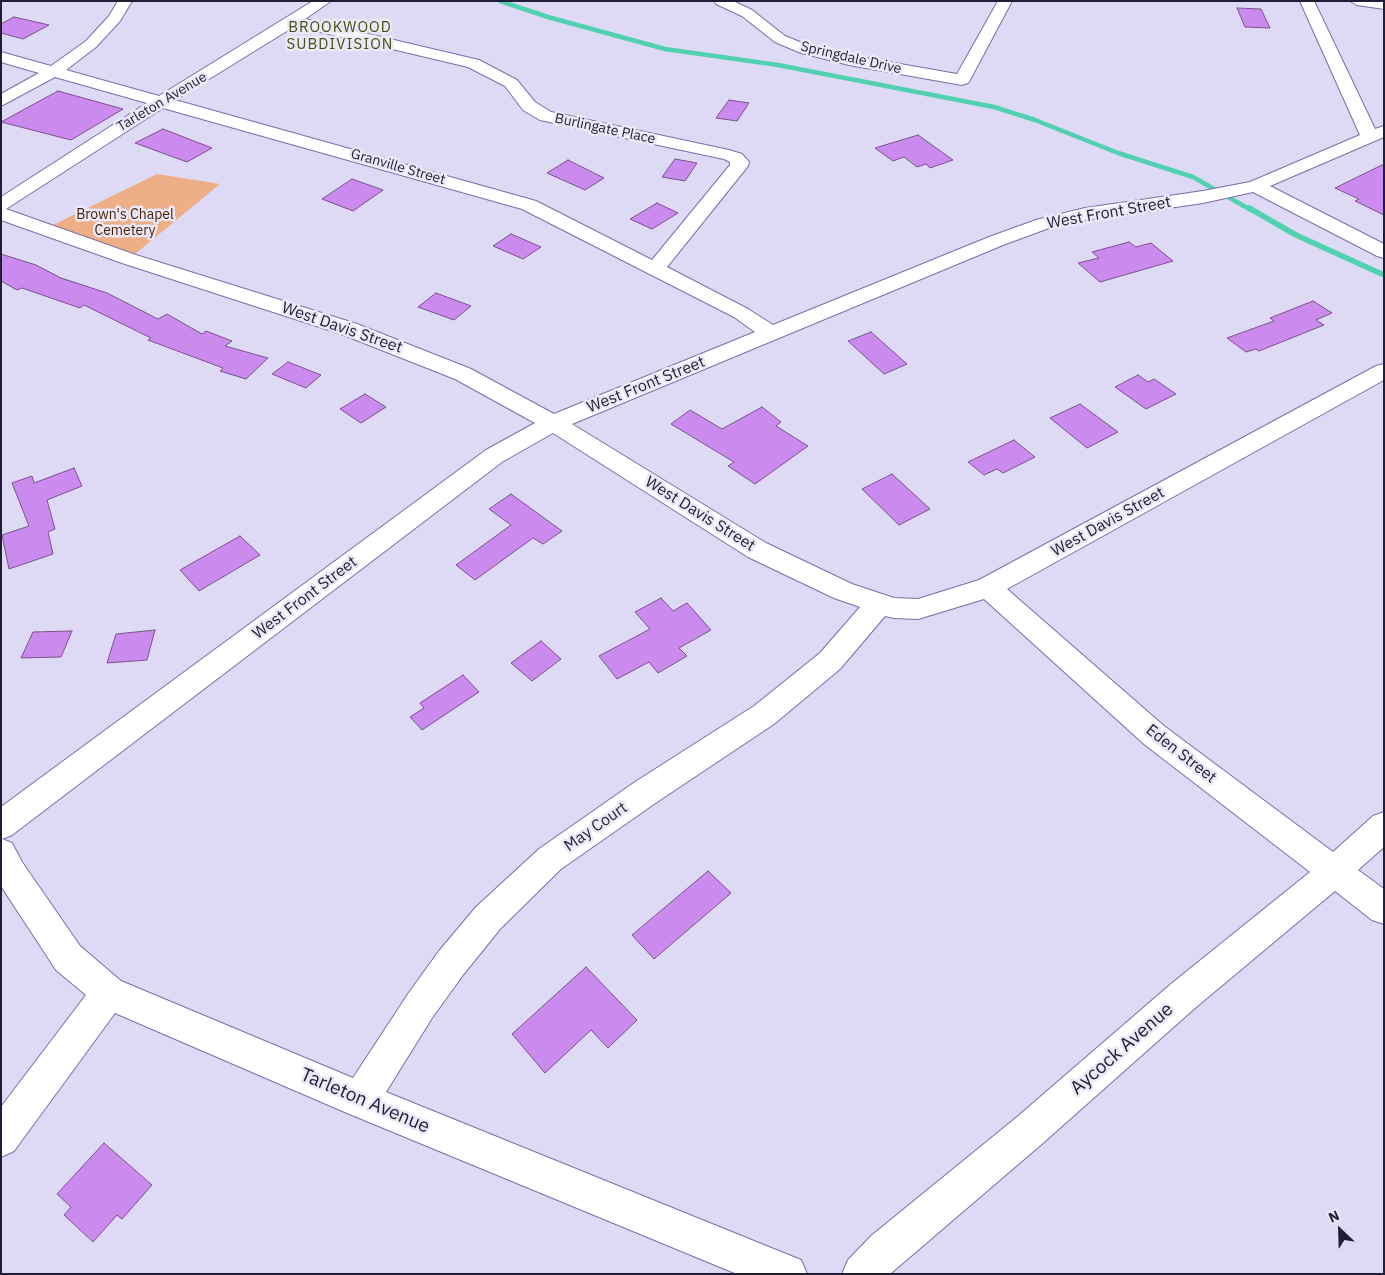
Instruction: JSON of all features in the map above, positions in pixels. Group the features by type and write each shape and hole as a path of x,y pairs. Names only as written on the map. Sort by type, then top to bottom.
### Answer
{"street":[{"path":"1,101 54,71 102,34 115,18 125,1"},
{"name":"Tarleton Avenue","path":"1,205 324,1"},
{"name":"Springdale Drive","path":"721,1 747,13 780,39 807,50 849,60 962,80 1005,1"},
{"path":"1307,1 1332,52 1377,134"},
{"path":"1357,1 1384,5"},
{"name":"Burlingate Place","path":"294,21 473,63 499,75 510,83 535,111 562,121 736,158 740,162 739,166 655,269"},
{"name":"Granville Street","path":"1,57 528,205 740,313 772,334"},
{"name":"West Front Street","path":"1,825 494,456 553,423 996,241 1043,224 1084,214 1203,197 1247,188 1377,134"},
{"path":"1247,188 1384,252"},
{"name":"West Davis Street","path":"1,214 103,250 349,328 463,374 553,423 757,550 843,591 894,608 918,609 988,587 1384,371"},
{"name":"Eden Street","path":"988,587 1154,735 1384,909"},
{"name":"May Court","path":"360,1100 450,963 488,918 550,859 646,792 764,716 830,661 880,604"},
{"name":"Aycock Avenue","path":"862,1274 885,1250 1030,1130 1182,996 1335,871 1384,826"},
{"name":"Tarleton Avenue","path":"1,853 11,873 68,958 109,993 360,1100 787,1274"},
{"path":"1,1138 109,993"}],"green space":[{"name":"Brown's Chapel Cemetery","path":"157,174 220,184 129,259 43,230"}],"building":[{"path":"1237,8 1261,9 1270,28 1245,27"},
{"path":"14,17 49,25 23,39 1,33 1,24"},
{"path":"58,91 123,109 71,140 1,122"},
{"path":"729,100 749,103 737,121 716,118"},
{"path":"163,129 212,148 187,162 135,143"},
{"path":"918,135 953,160 930,168 926,164 917,167 904,157 893,161 875,148"},
{"path":"675,159 697,163 685,181 662,177"},
{"path":"568,160 604,178 585,190 547,173"},
{"path":"1384,164 1384,215 1355,201 1359,199 1335,188"},
{"path":"352,179 383,190 353,211 322,199"},
{"path":"657,203 678,213 652,229 630,219"},
{"path":"511,234 541,247 523,259 493,246"},
{"path":"1129,242 1136,247 1151,243 1173,261 1100,282 1078,263 1099,258 1092,252"},
{"path":"1,254 36,265 61,278 107,293 158,319 167,314 202,334 206,331 232,341 225,346 268,358 246,379 220,371 223,368 148,340 151,338 84,305 80,308 22,288 17,290 1,281"},
{"path":"436,293 471,306 454,320 418,307"},
{"path":"1313,301 1332,313 1316,320 1324,325 1259,351 1256,349 1246,352 1227,338 1274,321 1270,318"},
{"path":"871,332 907,364 884,374 848,341"},
{"path":"288,362 321,375 306,388 272,374"},
{"path":"1138,375 1148,382 1154,379 1176,394 1146,409 1115,387"},
{"path":"365,394 386,407 361,423 340,409"},
{"path":"1080,404 1118,432 1087,448 1050,418"},
{"path":"762,407 781,422 776,426 808,446 755,484 728,466 734,462 671,424 690,410 722,429"},
{"path":"1014,440 1035,457 1003,473 997,469 984,475 968,462"},
{"path":"74,468 82,486 47,500 55,529 48,532 53,554 9,569 2,535 29,526 12,483 32,476 34,483"},
{"path":"892,474 930,509 899,525 862,489"},
{"path":"511,494 562,531 543,544 533,538 475,580 456,565 511,525 489,509"},
{"path":"240,536 260,555 199,591 180,570"},
{"path":"661,598 673,611 687,603 711,630 679,648 687,656 658,673 649,662 617,679 599,656 650,629 635,612"},
{"path":"155,630 147,660 107,663 116,634"},
{"path":"72,631 61,657 21,658 33,632"},
{"path":"541,641 561,659 532,681 511,663"},
{"path":"463,675 479,692 422,730 410,717 424,708 420,703"},
{"path":"708,871 731,893 654,959 632,935"},
{"path":"586,967 637,1020 608,1048 591,1030 545,1073 512,1034"},
{"path":"104,1143 152,1185 122,1219 117,1215 93,1242 64,1215 71,1207 57,1194"}],"waterway":[{"path":"500,1 548,17 665,49 778,65 994,107 1035,120 1118,153 1193,177 1251,210"},
{"path":"1249,208 1296,235 1384,275"}],"district":[{"name":"BROOKWOOD SUBDIVISION","path":"340,36"}]}
